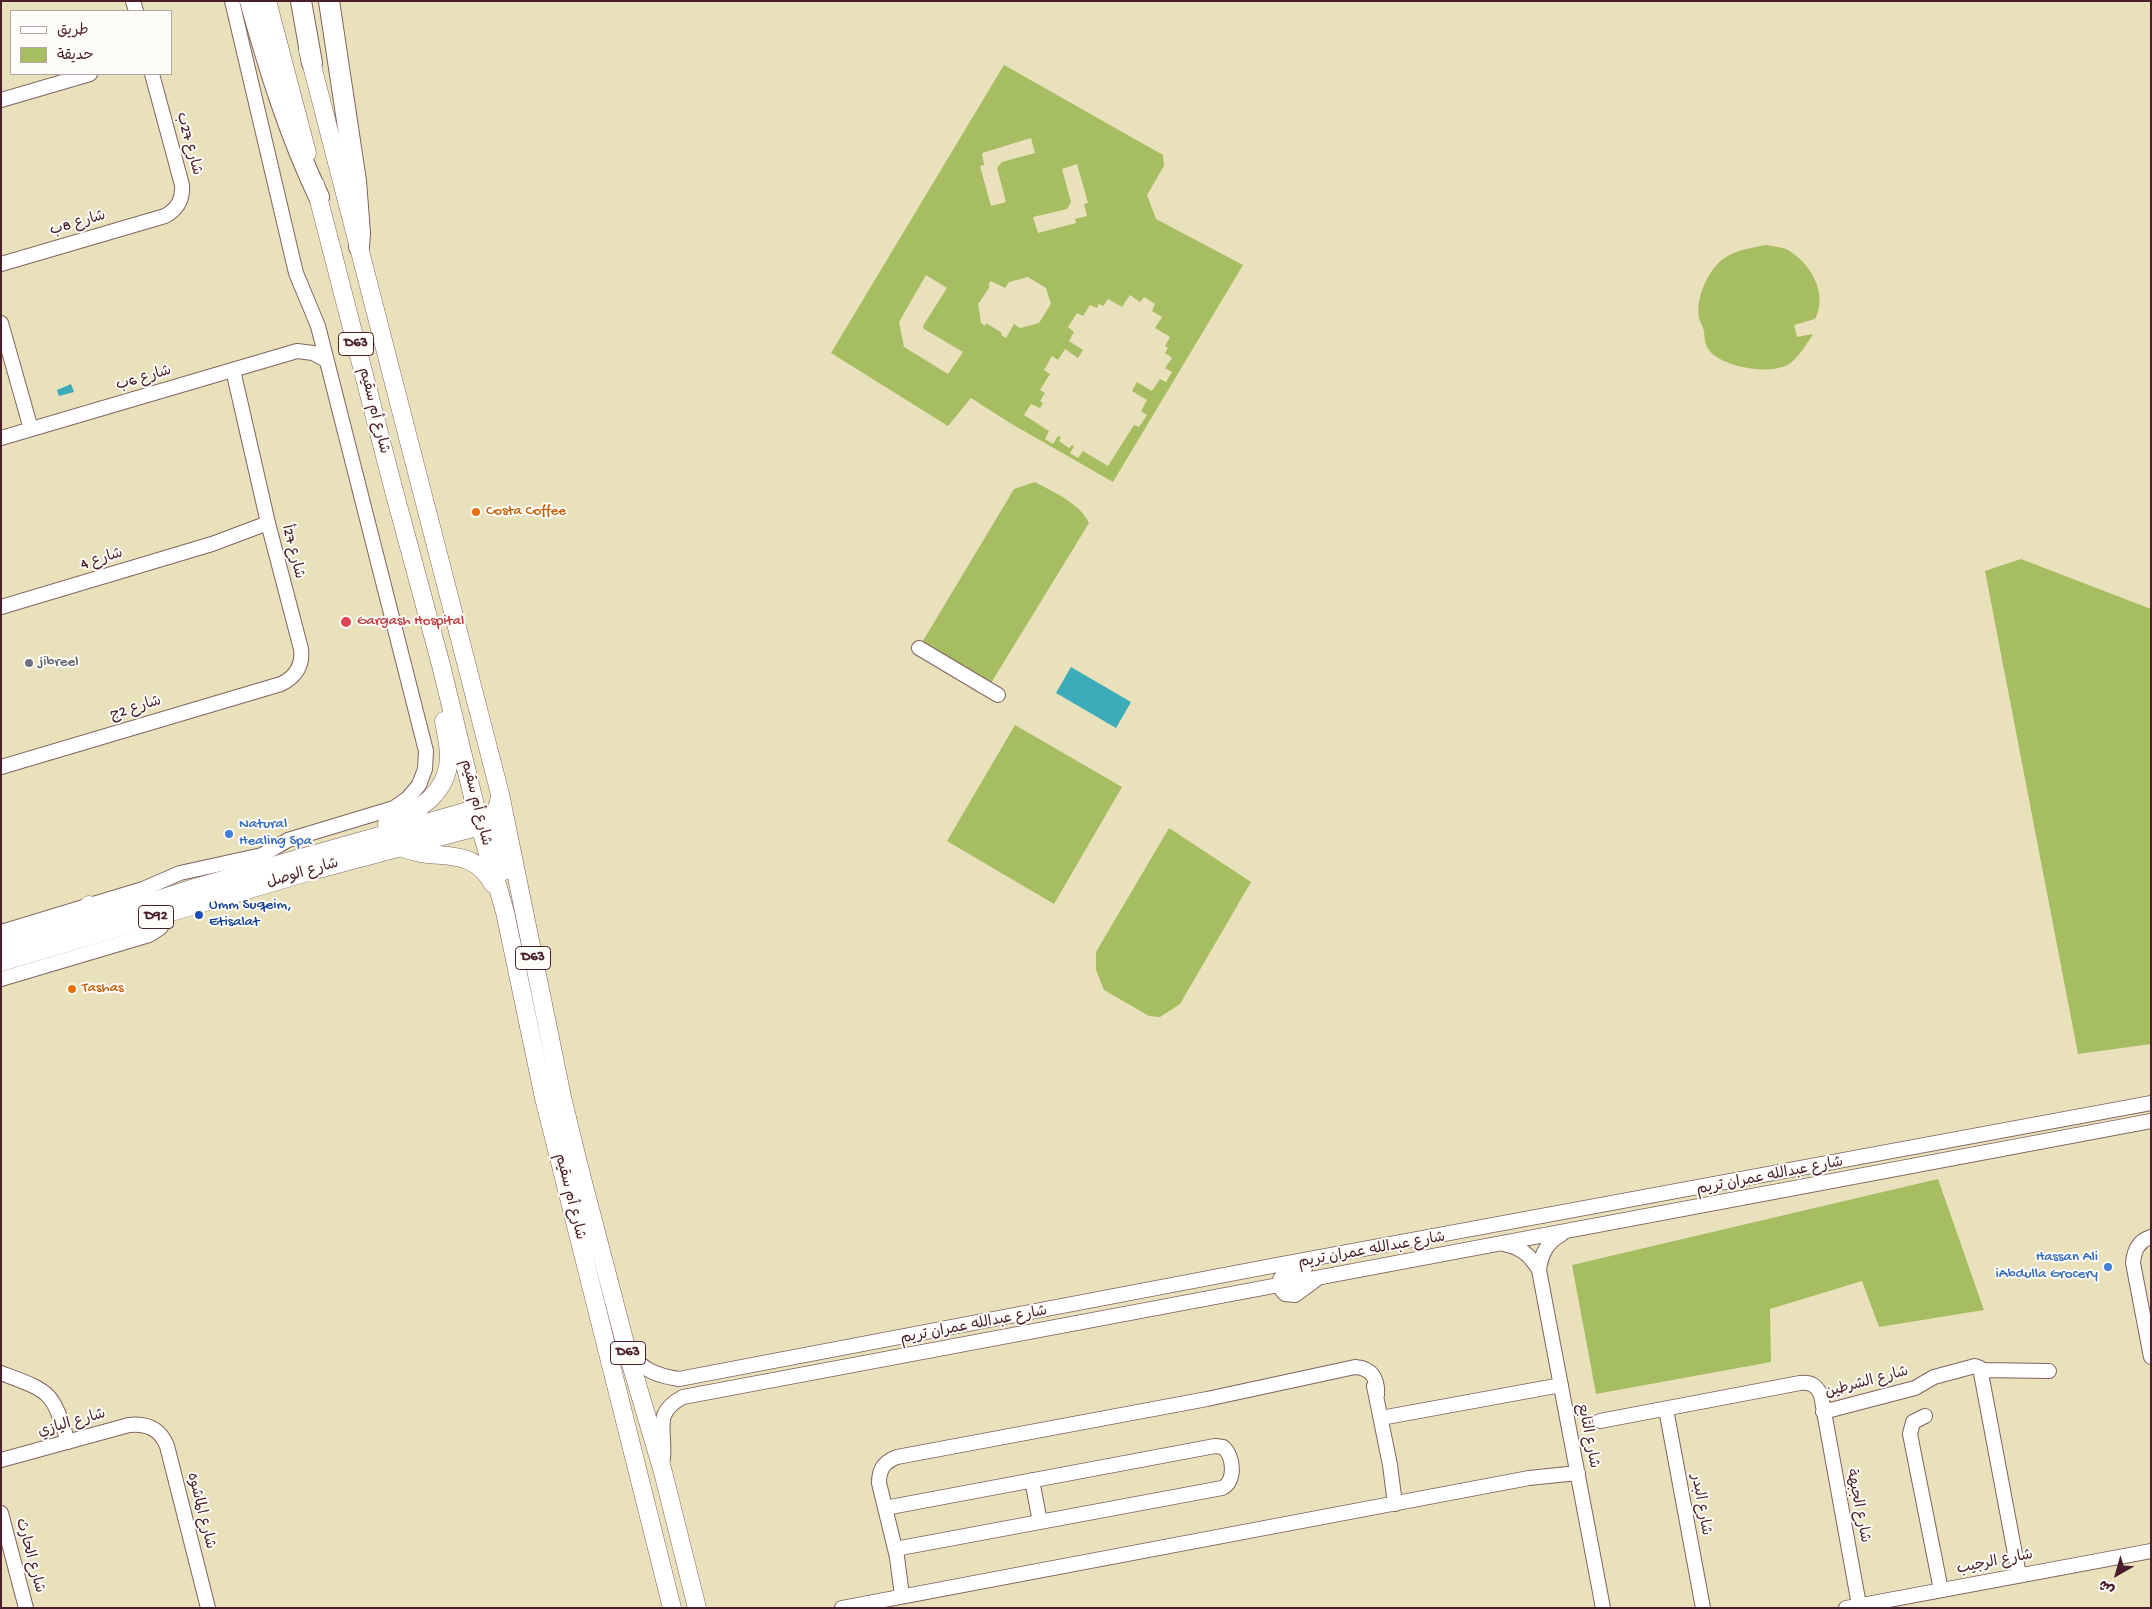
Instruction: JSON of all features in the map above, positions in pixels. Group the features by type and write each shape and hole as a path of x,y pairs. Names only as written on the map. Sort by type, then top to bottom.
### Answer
{"highway":[{"path":"250,1 282,111 298,153 319,197"},
{"path":"301,1 312,62"},
{"path":"329,1 356,182 360,232 359,247"}],"main road":[{"name":"شارع أم سقيم","path":"268,1 394,492 484,825 505,912 544,1098 672,1608"},
{"name":"شارع أم سقيم","path":"295,1 500,794 562,1096 626,1348 663,1472 697,1608"},
{"path":"441,665 459,700 482,791 489,797 500,794 496,812 484,825 518,936 534,960"},
{"path":"336,849 363,833 417,811 440,787 449,762 441,700 445,684"},
{"name":"شارع الوصل","path":"1,962 484,825"},
{"name":"شارع الوصل","path":"1,945 336,849 484,825"},
{"path":"401,847 423,854 454,855 473,862 488,876 505,912"},
{"path":"89,905 114,914"}],"street":[{"path":"1,932 143,889 180,873 262,856 288,840 394,808 414,792 423,777 426,751 318,326 296,273 232,1"},
{"path":"1,100 87,75"},
{"name":"شارع 27ب","path":"152,75 182,185 179,203 171,213 165,216"},
{"name":"شارع 8ب","path":"1,264 165,216"},
{"path":"1,316 1,323 16,374 36,428"},
{"name":"شارع 6ب","path":"1,438 297,351 310,341 318,326"},
{"path":"297,351 313,353 326,360"},
{"name":"شارع 27أ","path":"229,371 301,654 298,670 291,678 281,684"},
{"name":"شارع 4","path":"1,607 269,527"},
{"path":"919,648 998,695"},
{"name":"شارع 2ج","path":"1,767 281,684"},
{"path":"1,979 149,935 160,928 170,913"},
{"name":"شارع عبدالله عمران تريم","path":"626,1348 636,1361 648,1371 663,1377 679,1379 2151,1102"},
{"name":"شارع عبدالله عمران تريم","path":"663,1472 662,1419 667,1409 683,1397 2151,1121"},
{"name":"شارع التابع","path":"1565,1232 1549,1243 1540,1260 1539,1270 1603,1608"},
{"path":"2151,1237 2140,1243 2134,1253 2133,1263 2151,1357"},
{"path":"1279,1284 1280,1278 1290,1271 1370,1255 1405,1242"},
{"name":"شارع التابع","path":"1501,1244 1511,1245 1528,1254 1539,1270"},
{"name":"شارع الشرطين","path":"1600,1421 1806,1382 1817,1388 1821,1395 1823,1412 1915,1388 1934,1377 1948,1373 1976,1366 1981,1370"},
{"path":"906,1596 879,1482 879,1474 889,1460 1347,1369 1362,1368 1368,1370 1376,1380 1381,1418 1399,1503"},
{"path":"2019,1575 1981,1370 2049,1371"},
{"path":"1,1373 34,1386 48,1394 57,1407 68,1442"},
{"path":"1381,1418 1561,1385"},
{"name":"شارع البدر","path":"1666,1409 1703,1608"},
{"name":"شارع الجبهة","path":"1823,1412 1852,1606"},
{"path":"1925,1416 1913,1422 1910,1434 1941,1590"},
{"name":"شارع اليازي","path":"1,1460 129,1425 141,1424 152,1428"},
{"name":"شارع الماشوه","path":"152,1428 162,1436 167,1446 208,1608"},
{"path":"885,1508 1219,1445 1228,1454 1232,1476 1229,1484 1222,1488 1040,1522 896,1553"},
{"path":"842,1608 1577,1470"},
{"path":"1032,1480 1040,1522"},
{"name":"شارع الحارث","path":"1,1513 26,1608"},
{"name":"شارع الرجيب","path":"1852,1606 2151,1551"}],"green space":[{"path":"1004,65 1163,155 1164,166 1147,195 1156,219 1243,265 1113,482 1010,423 971,398 948,426 831,353","holes":["1031,138 1035,153 1002,162 997,168 1006,202 991,206 980,166 984,165 982,153","1077,164 1088,203 1084,204 1087,216 1075,219 1076,223 1038,233 1033,217 1067,209 1071,202 1062,169","926,275 947,288 923,326 924,329 963,352 948,374 904,347 899,322","1028,277 1046,288 1051,304 1039,323 1020,328 1014,324 1006,338 1001,335 1002,333 986,323 985,326 981,323 978,303 990,286 988,285 991,281 1005,288 1009,282","1130,295 1140,302 1144,297 1155,304 1152,311 1162,317 1155,328 1170,337 1165,346 1168,348 1165,353 1172,358 1165,368 1172,372 1166,382 1160,379 1152,391 1137,382 1132,391 1147,400 1141,411 1147,415 1139,427 1134,425 1108,466 1083,451 1078,458 1070,453 1074,446 1072,445 1069,448 1059,441 1061,437 1058,436 1053,444 1045,439 1049,431 1024,415 1031,404 1040,408 1043,403 1040,401 1045,393 1040,390 1050,374 1044,370 1052,356 1058,360 1065,349 1078,358 1083,350 1069,341 1074,332 1068,327 1077,313 1083,316 1090,305 1097,308 1099,304 1103,306 1108,299 1122,307"]},
{"path":"1766,245 1786,249 1802,261 1809,270 1818,289 1819,309 1815,319 1794,325 1797,337 1813,334 1799,355 1789,364 1781,368 1770,369 1745,368 1721,360 1707,347 1704,330 1699,318 1699,302 1708,277 1717,264 1733,253"},
{"path":"1035,482 1073,504 1089,523 991,683 921,644 1014,489"},
{"path":"2021,559 2151,609 2151,1044 2078,1054 1985,571"},
{"path":"1015,725 1122,787 1054,904 947,841"},
{"path":"1169,828 1251,882 1180,1004 1160,1017 1149,1016 1104,990 1096,970 1096,952"},
{"path":"1938,1179 1984,1310 1879,1327 1862,1281 1770,1309 1771,1362 1596,1394 1572,1265"}],"water":[{"path":"71,384 74,392 59,396 57,390"},
{"path":"1071,667 1131,702 1116,728 1056,693"}],"place":[{"name":"Costa Coffee","path":"476,512"},
{"name":"Gargash Hospital","path":"346,622"},
{"name":"jibreel","path":"29,663"},
{"name":"Natural Healing Spa","path":"229,834"},
{"name":"Umm Suqeim, Etisalat","path":"199,915"},
{"name":"Tashas","path":"72,989"},
{"name":"Hassan Ali iAbdulla Grocery","path":"2108,1267"}]}
